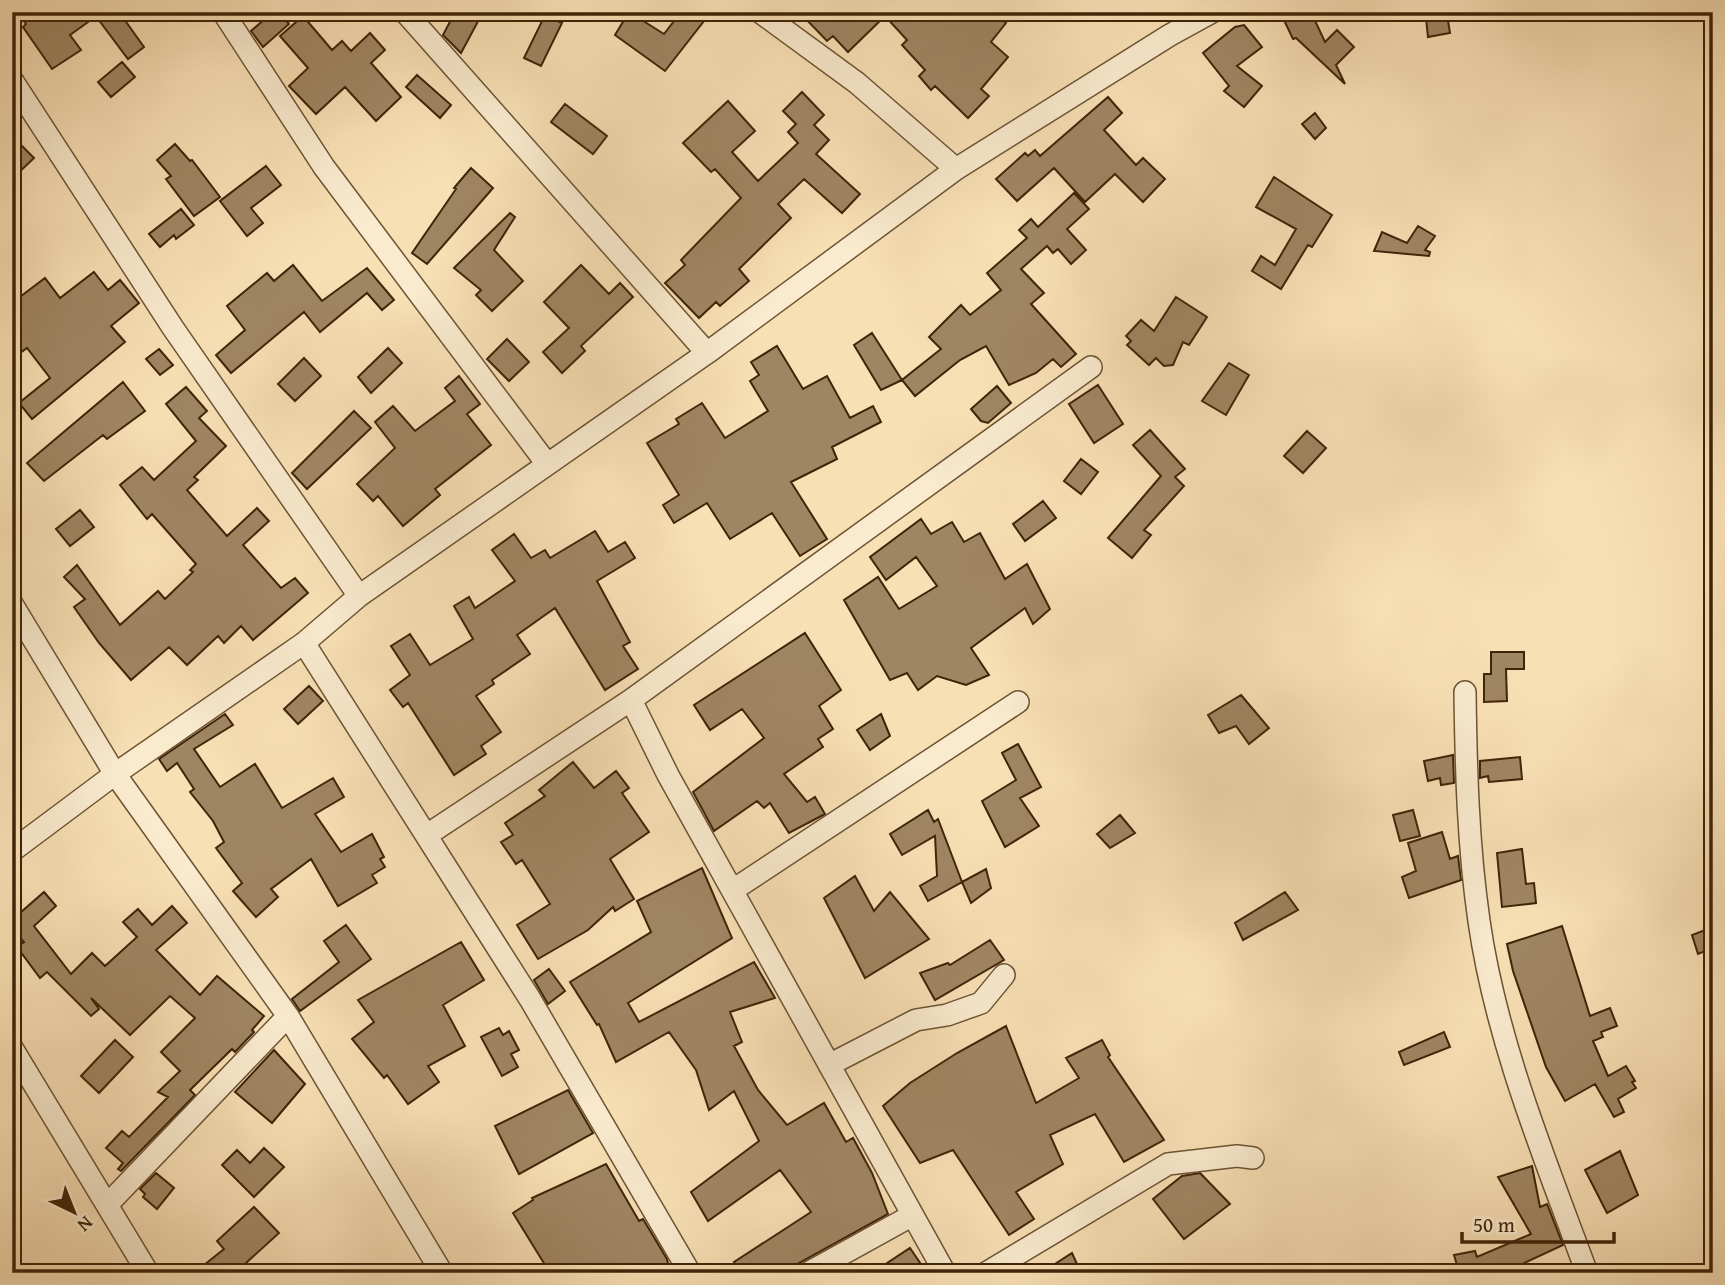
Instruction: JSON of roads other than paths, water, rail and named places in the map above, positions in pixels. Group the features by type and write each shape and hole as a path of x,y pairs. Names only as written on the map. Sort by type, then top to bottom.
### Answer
{"street":[{"path":"223,12 324,167 547,464"},
{"path":"405,12 707,353"},
{"path":"760,12 786,20 956,169"},
{"path":"12,851 115,774 304,643 359,596 707,353 956,169 1170,35 1212,12"},
{"path":"12,80 173,328 359,596"},
{"path":"427,835 631,700 1091,367"},
{"path":"12,604 115,774 288,1016 442,1273"},
{"path":"304,643 530,999 690,1273"},
{"path":"1465,692 1467,797 1479,923 1510,1057 1587,1273"},
{"path":"631,700 668,775 945,1273"},
{"path":"733,890 1018,702"},
{"path":"829,1065 916,1020 947,1015 981,1003 1004,975"},
{"path":"107,1205 288,1016"},
{"path":"12,1048 148,1273"},
{"path":"986,1273 1168,1164 1237,1156 1253,1158"},
{"path":"808,1273 911,1216"}]}
